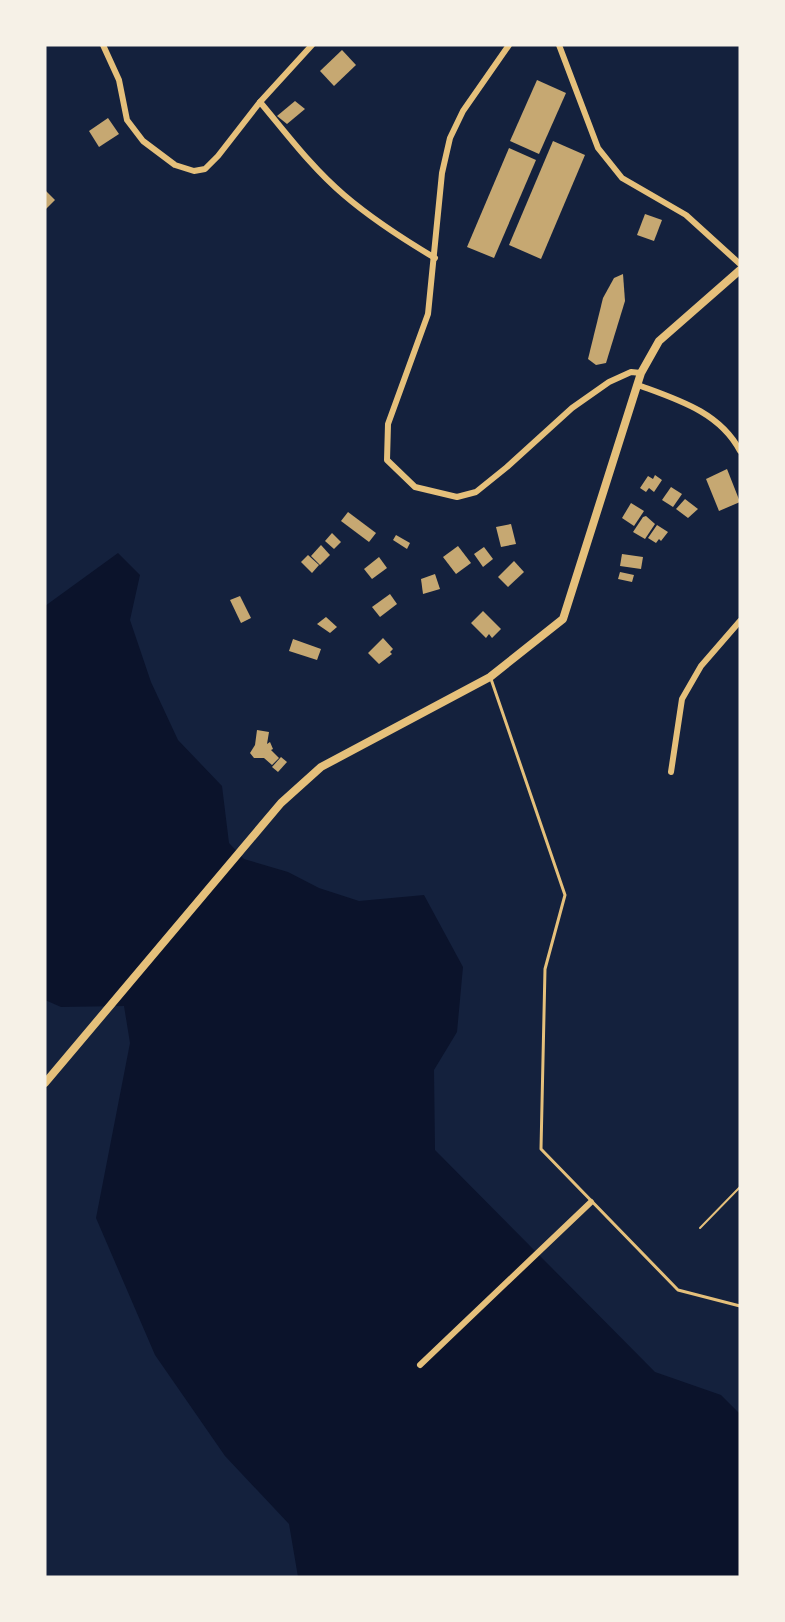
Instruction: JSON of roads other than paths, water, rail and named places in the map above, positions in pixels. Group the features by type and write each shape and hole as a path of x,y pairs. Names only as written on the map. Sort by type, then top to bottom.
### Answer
{"street":[{"path":"102,45 119,80 127,120 143,141 175,165 194,171 205,169 260,102 312,45"},
{"path":"509,45 463,111 450,138 442,173 428,314 388,424 387,460 415,487 457,497 476,492 572,408 609,382 631,372 641,373"},
{"path":"559,45 598,148 622,178 686,215 740,264"},
{"path":"260,102 303,153 343,194 399,237 435,258"},
{"path":"45,1083 281,803 321,767 490,677 563,618 641,373 659,341 740,270"},
{"path":"638,385 688,403 706,414 735,441 740,451"},
{"path":"671,772 682,699 701,666 740,621"},
{"path":"420,1365 591,1202"}],"lane":[{"path":"490,677 565,895 545,969 541,1149 678,1290 740,1306"}],"water":[{"path":"118,553 140,575 130,620 151,682 178,740 222,786 229,843 244,859 288,872 319,888 359,901 424,895 463,967 457,1032 434,1070 435,1150 655,1372 721,1395 740,1414 740,1577 298,1577 289,1524 225,1456 155,1355 96,1218 130,1043 124,1006 61,1007 45,1000 45,606"}]}
